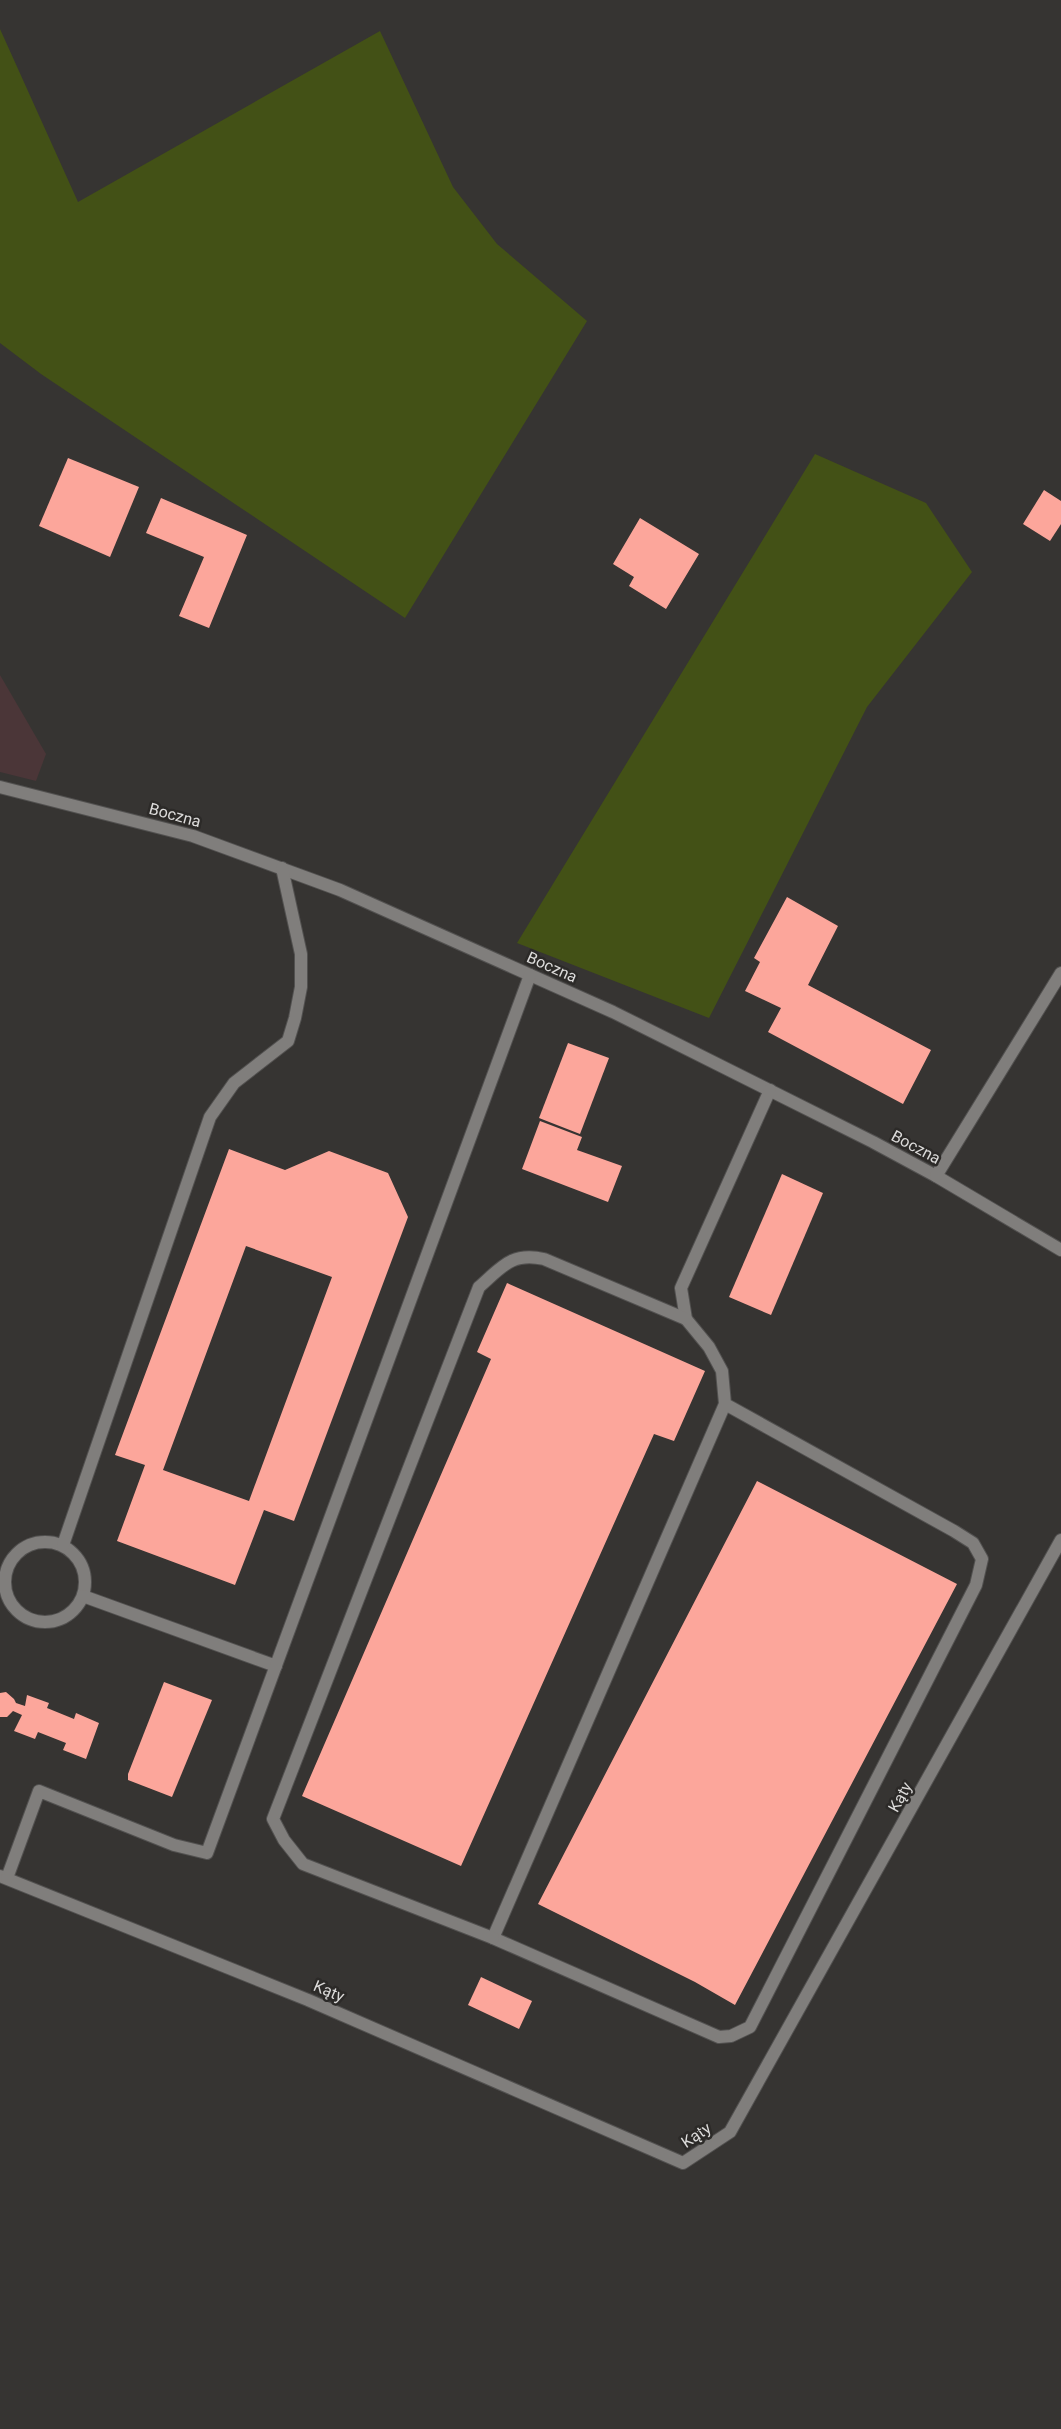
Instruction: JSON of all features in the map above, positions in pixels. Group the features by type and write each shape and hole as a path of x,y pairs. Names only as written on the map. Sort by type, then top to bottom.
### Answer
{"street":[{"name":"Boczna","path":"0,787 194,836 340,890 613,1012 770,1090 936,1176 1061,1250"},
{"path":"63,1545 210,1117 234,1083 288,1041 301,987 301,954 282,868"},
{"path":"936,1176 1061,973"},
{"path":"4,1877 39,1791 174,1845 207,1853 530,975"},
{"path":"686,1319 681,1288 770,1090"},
{"path":"494,1938 724,1404 722,1371 709,1347 686,1319 544,1259 526,1255 505,1264 479,1287 273,1819 284,1840 303,1864 494,1938 718,2037 732,2036 750,2027 976,1586 982,1559 973,1543 724,1404"},
{"name":"Kąty","path":"4,1877 308,2000 684,2163 730,2132 1061,1540"},
{"path":"50,1541 63,1545 74,1553 81,1563 86,1576 83,1596 72,1612 61,1619 48,1622 34,1621 22,1615 12,1606 6,1594 4,1581 7,1567 14,1555 25,1546 37,1542 50,1541"},
{"path":"83,1596 276,1666"}],"shaded area":[{"path":"0,675 46,754 36,781 0,772"}],"green space":[{"path":"0,29 78,202 380,31 453,187 497,244 587,321 405,618 41,374 0,343"},
{"path":"815,454 926,503 972,572 867,707 709,1018 517,943"}],"building":[{"path":"68,458 139,487 110,557 39,526"},
{"path":"1044,490 1061,501 1061,524 1050,541 1023,524"},
{"path":"161,498 247,535 209,628 179,616 204,557 146,533"},
{"path":"640,518 699,554 666,609 629,586 634,577 613,564"},
{"path":"787,897 838,926 808,985 931,1050 903,1104 768,1032 781,1008 745,991 760,962 754,958"},
{"path":"568,1043 609,1058 580,1134 539,1118"},
{"path":"540,1121 582,1137 577,1150 622,1166 608,1202 522,1169"},
{"path":"229,1149 285,1170 329,1151 388,1173 408,1217 294,1521 264,1510 235,1585 117,1541 145,1465 115,1455","holes":["246,1246 332,1277 249,1501 163,1470"]},
{"path":"782,1174 823,1193 771,1315 729,1297"},
{"path":"507,1283 705,1371 674,1441 654,1434 461,1866 302,1796 491,1359 477,1352"},
{"path":"757,1481 957,1584 735,2005 695,1982 538,1904"},
{"path":"164,1682 212,1700 172,1797 128,1780 128,1774"},
{"path":"6,1692 16,1703 25,1706 27,1695 49,1703 47,1708 74,1719 76,1713 99,1723 86,1759 63,1750 66,1743 38,1732 35,1739 14,1731 22,1715 13,1711 7,1717 0,1717 0,1693"},
{"path":"481,1977 532,2001 519,2029 468,2005"}]}
